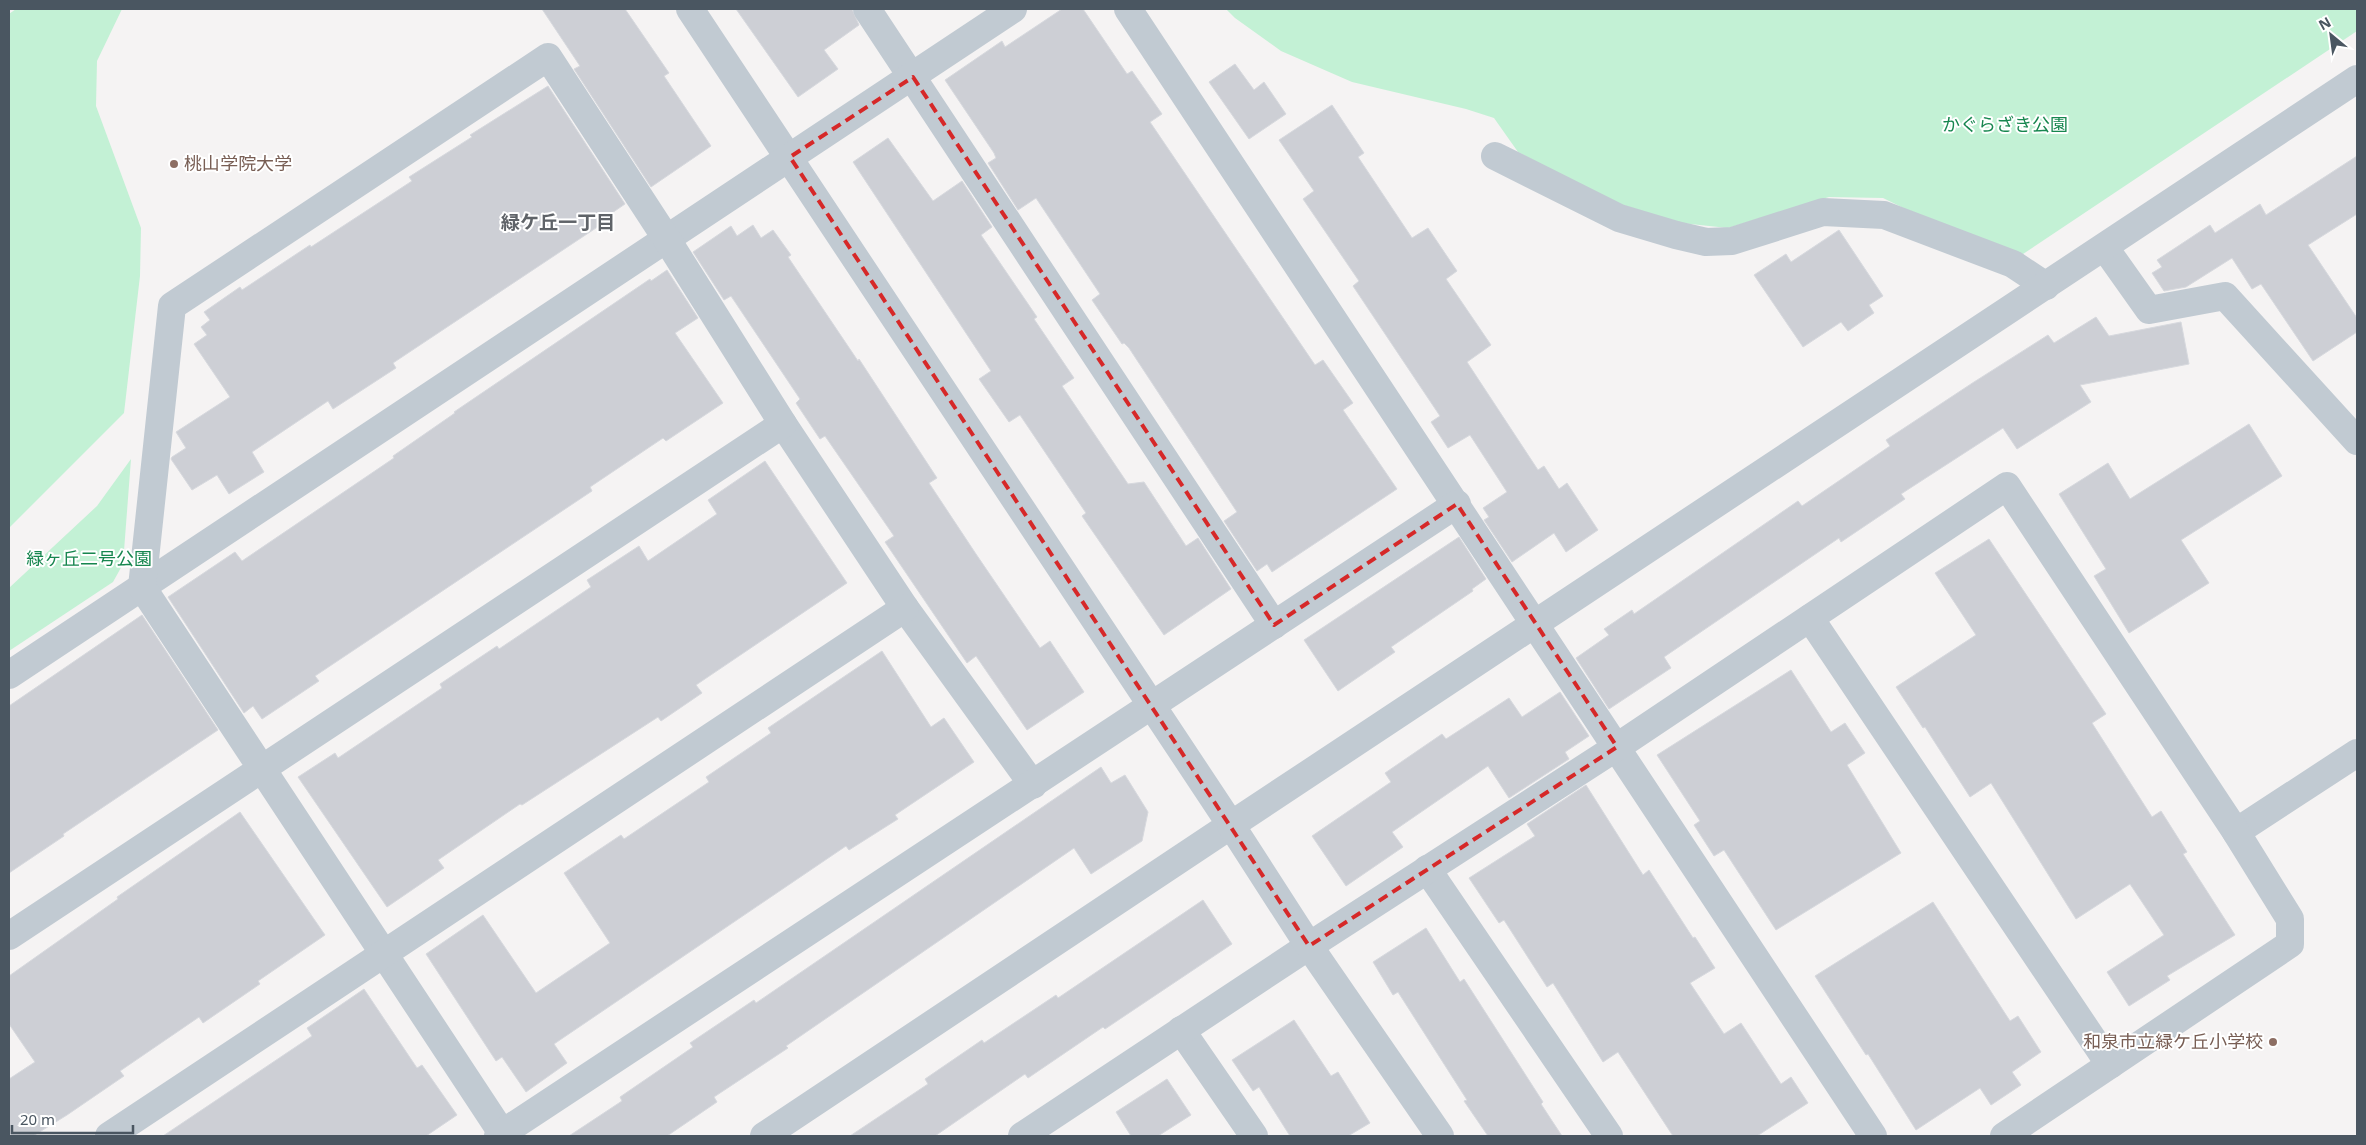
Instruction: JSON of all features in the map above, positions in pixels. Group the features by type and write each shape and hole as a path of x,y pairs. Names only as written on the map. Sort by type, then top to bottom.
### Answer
{"street":[{"path":"690,9 790,157 1309,946 1440,1136"},
{"path":"867,9 1274,625"},
{"path":"9,675 1013,9"},
{"path":"1128,9 1873,1136"},
{"path":"1032,786 905,608 783,424 666,238 548,58 172,306 142,587 384,953 501,1135 1032,786 1457,504"},
{"path":"764,1136 1231,825 2106,248 2357,79"},
{"path":"1495,156 1619,218 1676,235 1706,242 1732,241 1823,212 1884,215 2014,264 2046,286"},
{"path":"2106,248 2149,310 2224,296 2357,441"},
{"path":"9,936 783,424"},
{"path":"1022,1136 1309,946 1617,747 2007,486 2236,832 2290,919 2290,944 2004,1136"},
{"path":"109,1136 905,608"},
{"path":"1810,618 2110,1065"},
{"path":"2236,832 2357,753"},
{"path":"1427,869 1609,1136"},
{"path":"1181,1030 1254,1136"}],"highlighted area":[{"path":"913,77 1274,625 1457,504 1617,747 1309,946 790,157"}],"green space":[{"path":"16,9 122,9 97,61 96,106 141,228 140,276 124,413 9,528 9,14"},
{"name":"かぐらざき公園","path":"1226,9 2357,9 2357,31 2017,258 1928,220 1883,198 1829,197 1728,228 1681,223 1610,201 1518,152 1494,118 1466,109 1352,82 1281,51 1235,18"},
{"name":"緑ヶ丘二号公園","path":"131,459 123,564 113,582 9,651 9,588 97,506"}],"building":[{"path":"542,9 625,9 669,73 664,76 711,146 651,187 574,69 580,66"},
{"path":"736,9 852,9 859,25 824,50 838,69 798,97"},
{"path":"1062,9 1083,9 1127,74 1132,71 1162,114 1150,122 1315,365 1323,360 1353,403 1343,410 1397,489 1272,572 1267,564 1257,571 1224,521 1237,512 1129,348 1124,343 1122,344 1092,300 1100,294 1036,198 1018,210 988,163 996,158 994,153 945,80 1002,41 1005,47"},
{"path":"1235,64 1254,90 1264,82 1286,114 1249,139 1209,82"},
{"path":"548,86 625,204 609,215 611,218 393,363 396,368 333,409 328,401 252,452 264,472 229,494 217,475 192,490 171,459 186,448 176,432 230,397 194,344 207,335 201,327 210,320 204,312 240,287 242,290 310,245 311,247 412,181 409,177 472,137 470,135"},
{"path":"1332,105 1364,153 1358,157 1412,238 1428,228 1457,271 1446,279 1491,345 1467,362 1538,470 1544,466 1559,489 1567,483 1598,530 1566,552 1554,533 1512,562 1484,520 1489,517 1483,508 1507,492 1470,435 1448,448 1431,422 1440,416 1353,286 1359,281 1303,199 1314,191 1279,140"},
{"path":"888,138 933,201 962,181 992,227 981,235 1037,317 1034,319 1074,378 1062,386 1128,484 1144,482 1186,546 1198,538 1231,589 1164,635 1082,516 1086,513 1020,415 1009,422 979,379 991,371 853,162"},
{"path":"2357,156 2357,214 2308,245 2357,318 2357,332 2313,361 2261,284 2252,289 2232,258 2186,287 2164,291 2152,273 2162,267 2157,260 2210,225 2215,233 2260,204 2266,215"},
{"path":"753,225 761,238 773,230 791,255 788,257 858,361 859,359 937,478 929,483 976,554 1040,648 1050,641 1084,692 1027,730 976,656 967,663 885,542 894,536 825,436 820,439 796,403 800,399 731,296 724,300 693,252 731,226 737,236"},
{"path":"1839,230 1883,296 1869,305 1874,313 1848,331 1841,322 1803,347 1754,275 1786,254 1791,262"},
{"path":"667,270 698,318 675,333 723,403 666,441 663,438 590,487 592,491 315,676 319,681 262,719 253,706 244,713 168,597 235,552 242,561 394,458 393,456 454,412 650,279 651,281"},
{"path":"2096,317 2109,336 2181,322 2189,364 2080,385 2091,402 2017,449 2003,428 1901,494 1905,499 1841,542 1839,538 1664,657 1671,668 1609,709 1576,658 1609,635 1604,629 1632,610 1634,614 1798,501 1802,506 1890,446 1886,440 2048,335 2054,343"},
{"path":"2249,424 2282,476 2181,540 2209,583 2129,633 2094,576 2106,569 2059,494 2108,463 2130,499"},
{"path":"765,461 847,583 696,685 702,693 661,721 658,717 522,805 520,804 438,860 444,868 387,907 298,777 335,753 338,758 442,688 440,684 497,646 499,649 591,587 587,580 639,546 648,561 717,514 708,500"},
{"path":"1459,537 1486,579 1472,589 1473,591 1391,647 1395,652 1338,691 1304,640"},
{"path":"1989,539 2106,714 2092,723 2152,817 2161,811 2187,852 2183,854 2235,935 2167,976 2170,980 2129,1006 2107,972 2164,935 2130,884 2076,919 1991,783 1970,797 1925,727 1923,728 1896,687 1976,635 1935,573"},
{"path":"142,615 218,730 63,834 64,836 9,873 9,706"},
{"path":"882,651 931,727 944,718 974,762 895,815 898,819 849,850 846,846 554,1044 567,1063 526,1092 502,1057 496,1061 426,954 483,915 536,993 610,943 564,873 621,835 624,839 709,782 706,777 771,733 768,728"},
{"path":"1791,670 1831,732 1845,723 1865,753 1847,765 1901,853 1776,930 1724,850 1714,856 1694,825 1700,821 1657,755"},
{"path":"1560,692 1589,736 1565,752 1569,759 1509,798 1488,766 1392,832 1403,847 1346,886 1312,836 1391,782 1385,773 1442,734 1446,739 1509,698 1522,717"},
{"path":"1101,767 1111,783 1125,775 1148,812 1142,841 1091,874 1074,848 786,1046 788,1048 714,1097 717,1102 667,1136 569,1136 622,1101 620,1097 693,1047 690,1043 754,1000 756,1003"},
{"path":"1586,785 1643,875 1649,870 1715,968 1690,983 1724,1034 1741,1023 1781,1084 1791,1077 1808,1103 1757,1136 1673,1136 1618,1052 1603,1062 1553,983 1547,987 1504,920 1499,923 1469,878 1535,836 1527,824"},
{"path":"240,812 325,935 258,981 260,984 203,1023 199,1017 120,1071 124,1076 67,1115 33,1136 9,1136 9,1079 35,1062 9,1024 9,976 118,899 117,897"},
{"path":"1203,900 1232,944 1105,1029 1103,1027 1028,1078 1025,1074 935,1136 850,1136 928,1084 925,1079 982,1040 984,1043 1056,995 1058,998"},
{"path":"1933,902 2010,1021 2018,1016 2041,1052 2012,1072 2021,1085 1991,1105 1980,1088 1916,1130 1868,1054 1866,1055 1815,976"},
{"path":"1426,928 1460,982 1464,979 1543,1102 1541,1104 1562,1136 1488,1136 1464,1101 1467,1100 1398,992 1393,995 1373,962"},
{"path":"364,989 417,1068 422,1065 457,1115 426,1136 163,1136 312,1036 307,1028"},
{"path":"1294,1020 1331,1076 1338,1072 1370,1123 1348,1136 1290,1136 1259,1087 1253,1091 1232,1060"},
{"path":"1167,1079 1191,1115 1158,1136 1131,1136 1116,1112"}],"place":[{"name":"桃山学院大学","path":"174,164"},
{"name":"和泉市立緑ケ丘小学校","path":"2273,1042"}],"district":[{"name":"緑ケ丘一丁目","path":"558,222"}]}
